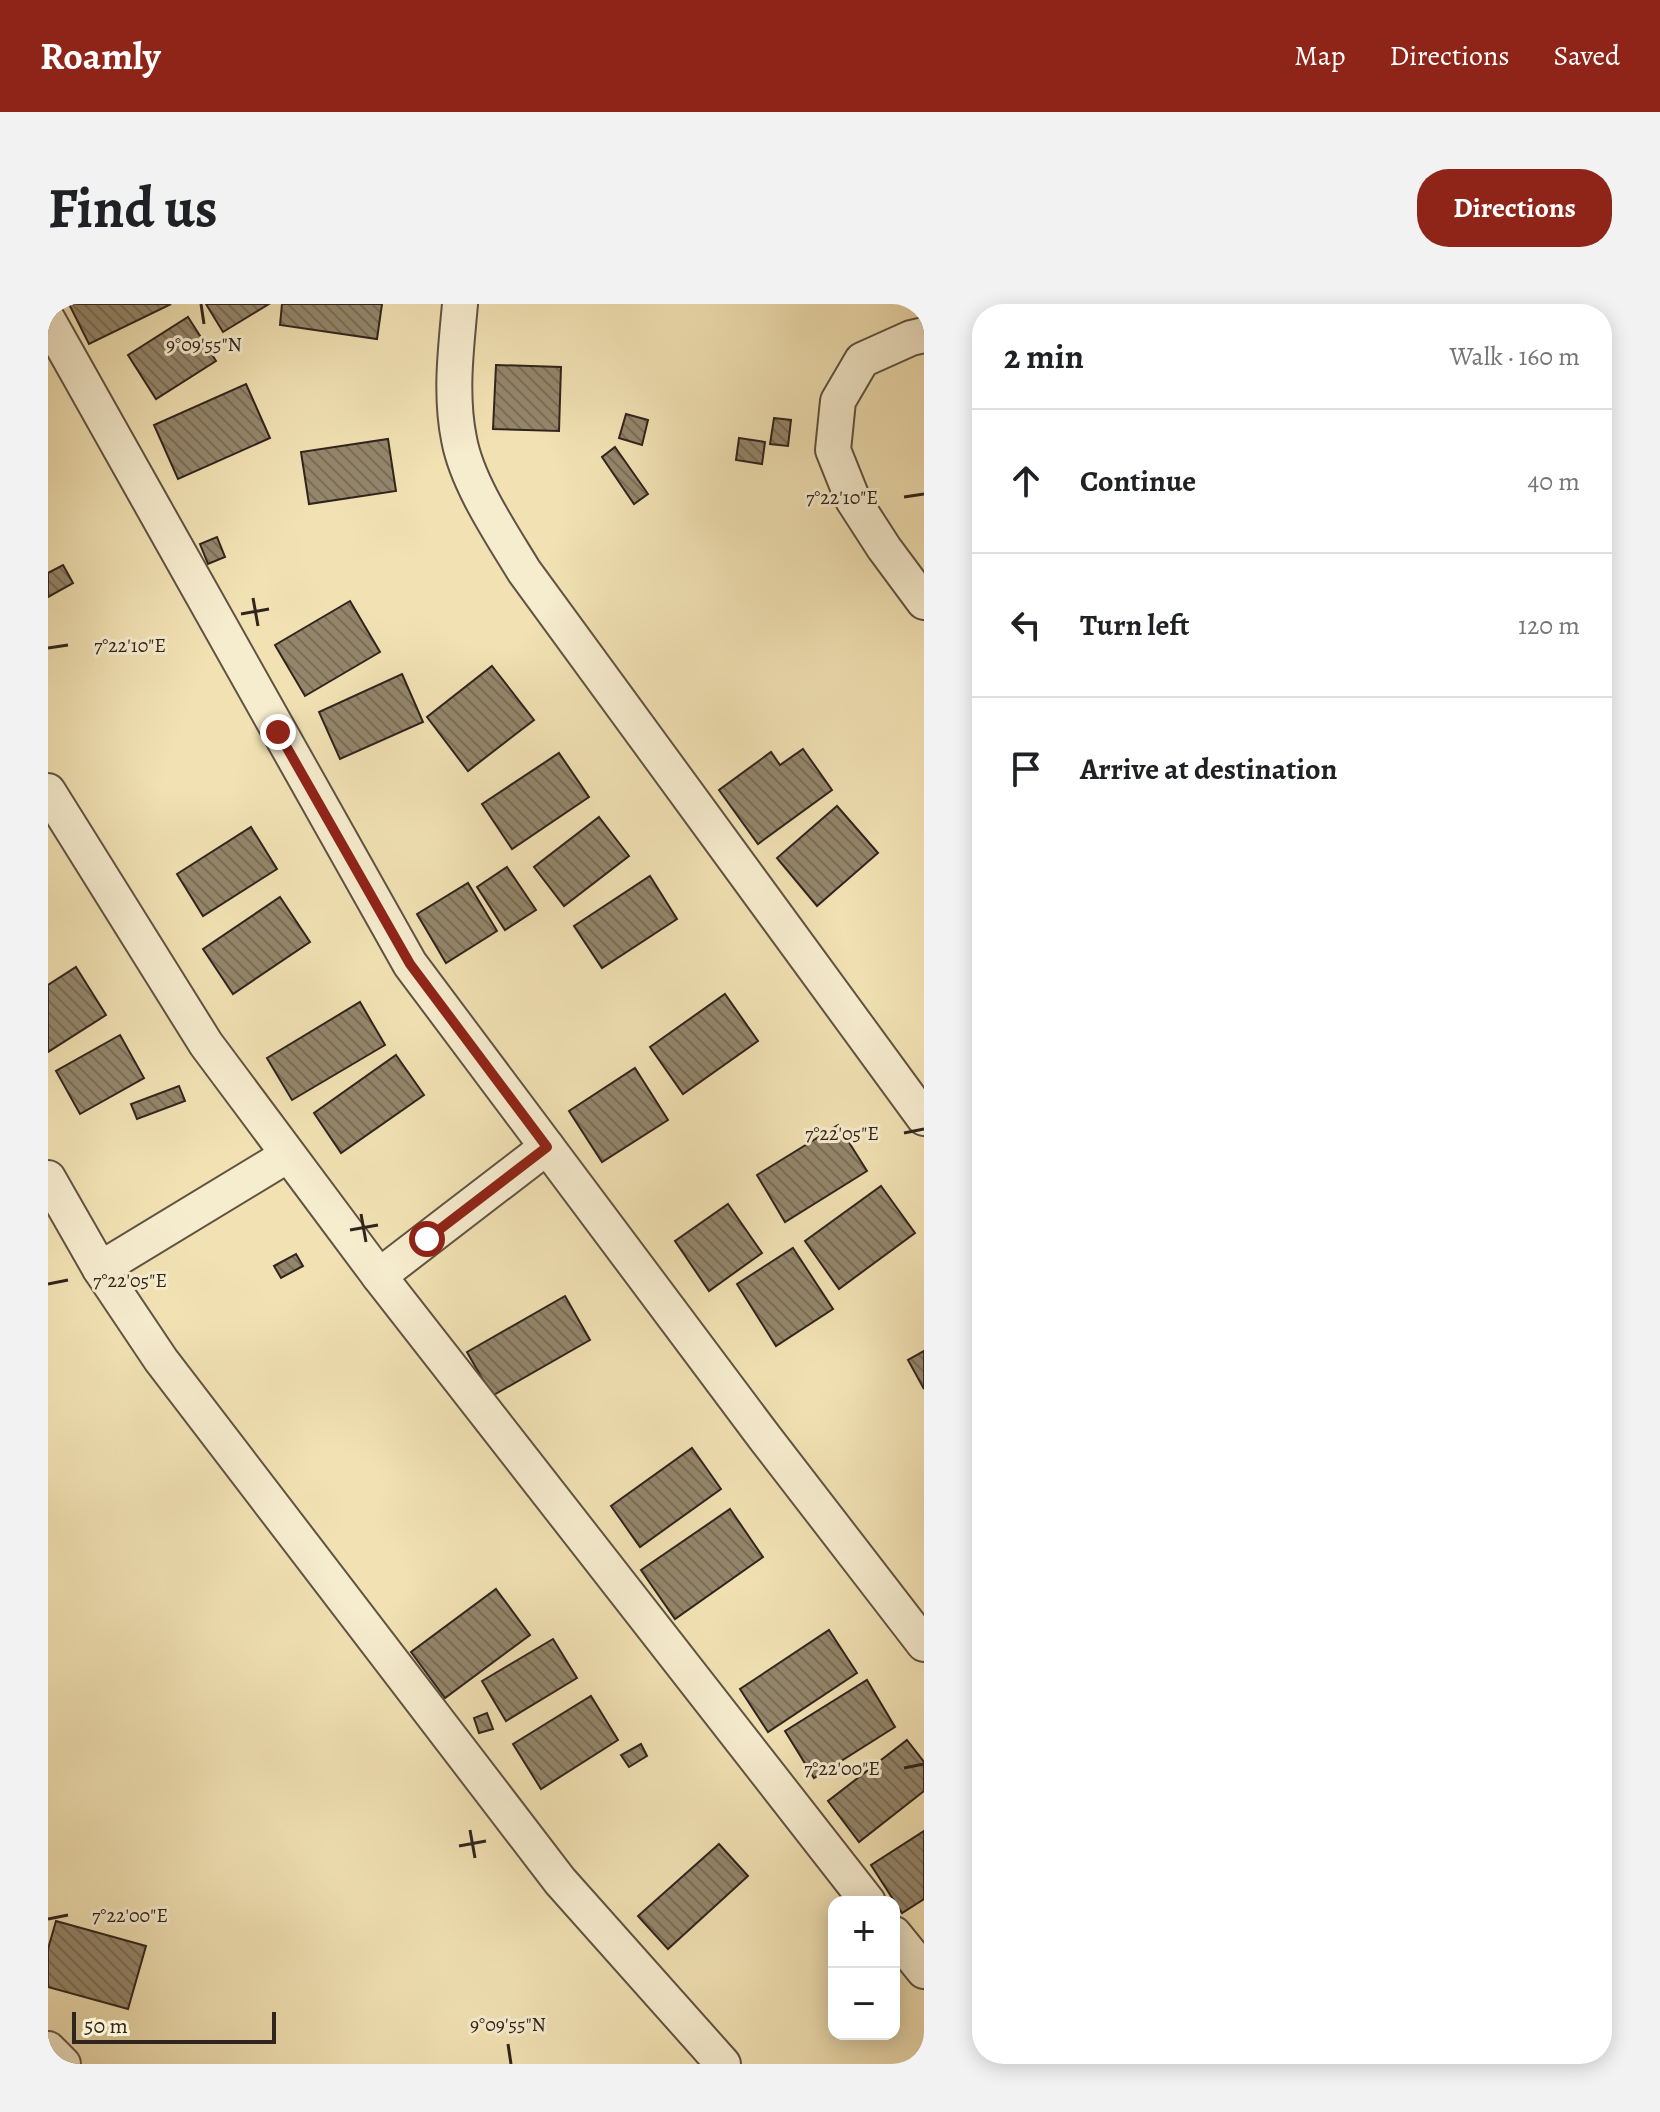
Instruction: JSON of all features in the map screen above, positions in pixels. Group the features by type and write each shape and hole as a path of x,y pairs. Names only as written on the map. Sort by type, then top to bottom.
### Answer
{"street":[{"path":"460,304 453,377 459,441 483,504 524,571 924,1118"},
{"path":"48,320 410,964 924,1644"},
{"path":"924,335 862,360 838,401 833,450 853,500 924,602"},
{"path":"48,791 206,1044 379,1276 863,1896"},
{"path":"379,1276 547,1147"},
{"path":"100,1269 288,1155"},
{"path":"48,1178 100,1269 161,1360 560,1881 723,2064"},
{"path":"900,1941 924,1971"},
{"path":"48,2049 63,2064"}],"building":[{"path":"69,304 171,304 89,344"},
{"path":"206,304 269,304 223,332"},
{"path":"282,304 382,304 377,339 280,325"},
{"path":"188,317 216,361 156,399 128,355"},
{"path":"496,365 561,367 559,431 493,429"},
{"path":"246,384 270,438 178,479 154,425"},
{"path":"626,414 648,420 642,445 619,438"},
{"path":"774,418 791,420 788,446 770,444"},
{"path":"739,438 765,442 762,464 736,460"},
{"path":"388,439 396,491 309,504 301,452"},
{"path":"615,447 648,494 634,504 602,457"},
{"path":"217,537 225,557 208,564 200,544"},
{"path":"63,565 73,583 48,597 48,573"},
{"path":"350,601 380,652 305,696 275,645"},
{"path":"492,666 534,720 468,771 427,717"},
{"path":"402,674 423,722 340,759 319,712"},
{"path":"803,749 832,790 758,844 719,790 771,752 780,765"},
{"path":"559,753 589,797 512,849 482,804"},
{"path":"837,806 878,853 817,906 777,858"},
{"path":"599,817 629,856 564,906 534,867"},
{"path":"251,827 277,869 203,916 177,874"},
{"path":"507,867 536,910 505,930 477,887"},
{"path":"650,876 677,919 602,968 574,926"},
{"path":"468,883 497,931 446,963 417,914"},
{"path":"280,897 310,942 233,994 203,949"},
{"path":"76,967 106,1015 48,1052 48,985"},
{"path":"725,994 758,1041 683,1094 650,1047"},
{"path":"360,1002 385,1045 292,1100 267,1058"},
{"path":"120,1035 144,1078 80,1114 56,1071"},
{"path":"396,1055 424,1095 341,1153 314,1113"},
{"path":"635,1068 668,1120 602,1162 569,1111"},
{"path":"179,1086 185,1101 137,1119 131,1104"},
{"path":"838,1125 867,1171 785,1222 757,1175"},
{"path":"881,1186 915,1233 839,1289 805,1241"},
{"path":"728,1204 762,1253 709,1291 675,1241"},
{"path":"793,1248 833,1309 776,1346 737,1284"},
{"path":"296,1254 303,1266 281,1278 274,1266"},
{"path":"565,1296 590,1340 492,1396 467,1352"},
{"path":"924,1351 924,1389 908,1360"},
{"path":"692,1448 721,1489 640,1547 611,1506"},
{"path":"730,1509 763,1557 675,1619 641,1570"},
{"path":"496,1589 530,1635 445,1698 411,1652"},
{"path":"829,1630 857,1673 768,1732 740,1689"},
{"path":"553,1639 577,1678 506,1721 482,1681"},
{"path":"867,1680 895,1727 814,1778 785,1731"},
{"path":"591,1696 618,1740 541,1789 513,1744"},
{"path":"487,1713 493,1729 479,1733 474,1718"},
{"path":"907,1740 924,1762 924,1791 859,1842 828,1801"},
{"path":"641,1744 647,1756 629,1767 621,1755"},
{"path":"924,1831 924,1899 902,1913 900,1896 891,1896 871,1865"},
{"path":"719,1844 748,1876 668,1949 638,1916"},
{"path":"56,1921 146,1946 128,2009 48,1987 48,1949"}],"route":[{"path":"278,732 410,964 547,1147 427,1239"}]}
